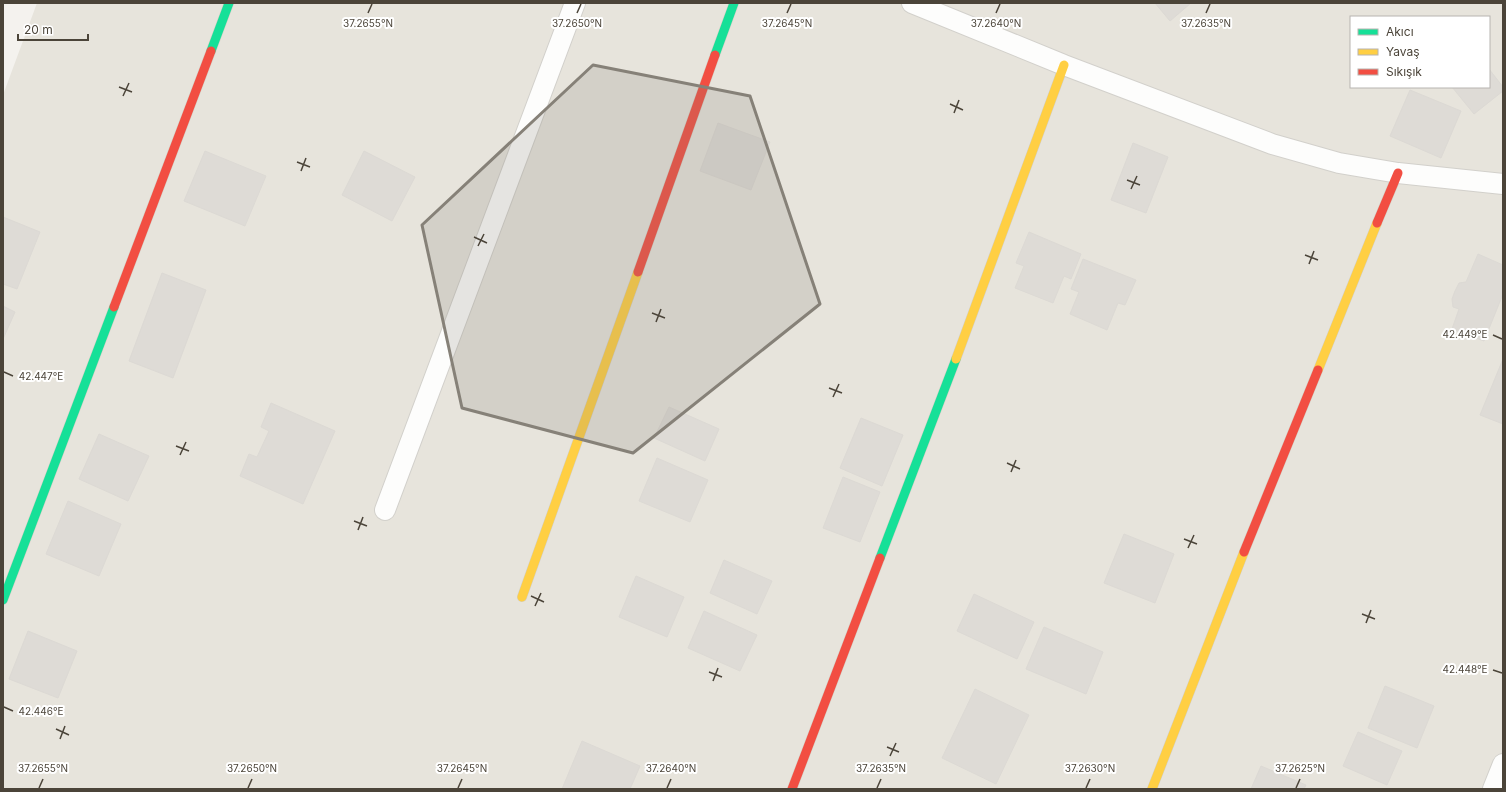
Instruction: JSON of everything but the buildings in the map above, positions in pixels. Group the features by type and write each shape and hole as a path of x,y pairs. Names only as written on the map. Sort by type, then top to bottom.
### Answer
{"street":[{"path":"3,600 229,3"},
{"path":"385,510 575,3"},
{"path":"522,597 734,3"},
{"path":"912,3 947,9 1064,65 1272,144 1339,163 1398,173 1503,184"},
{"path":"792,789 977,304 1064,65"},
{"path":"1152,789 1245,548 1398,173"},
{"path":"1493,789 1503,764"}],"highlighted area":[{"path":"593,65 750,96 820,304 633,453 462,408 422,225"}],"shaded area":[{"path":"37,3 1503,3 1503,789 3,789 3,95"}],"traffic: fast":[{"path":"211,51 229,3"},
{"path":"715,55 734,3"},
{"path":"3,600 114,307"},
{"path":"880,558 956,359"}],"traffic: slow":[{"path":"956,359 1064,65"},
{"path":"1318,370 1377,223"},
{"path":"522,597 638,272"},
{"path":"1152,789 1244,552"}],"traffic: jam":[{"path":"114,307 211,51"},
{"path":"638,272 715,55"},
{"path":"1377,223 1398,173"},
{"path":"1244,552 1318,370"},
{"path":"792,789 880,558"}]}
